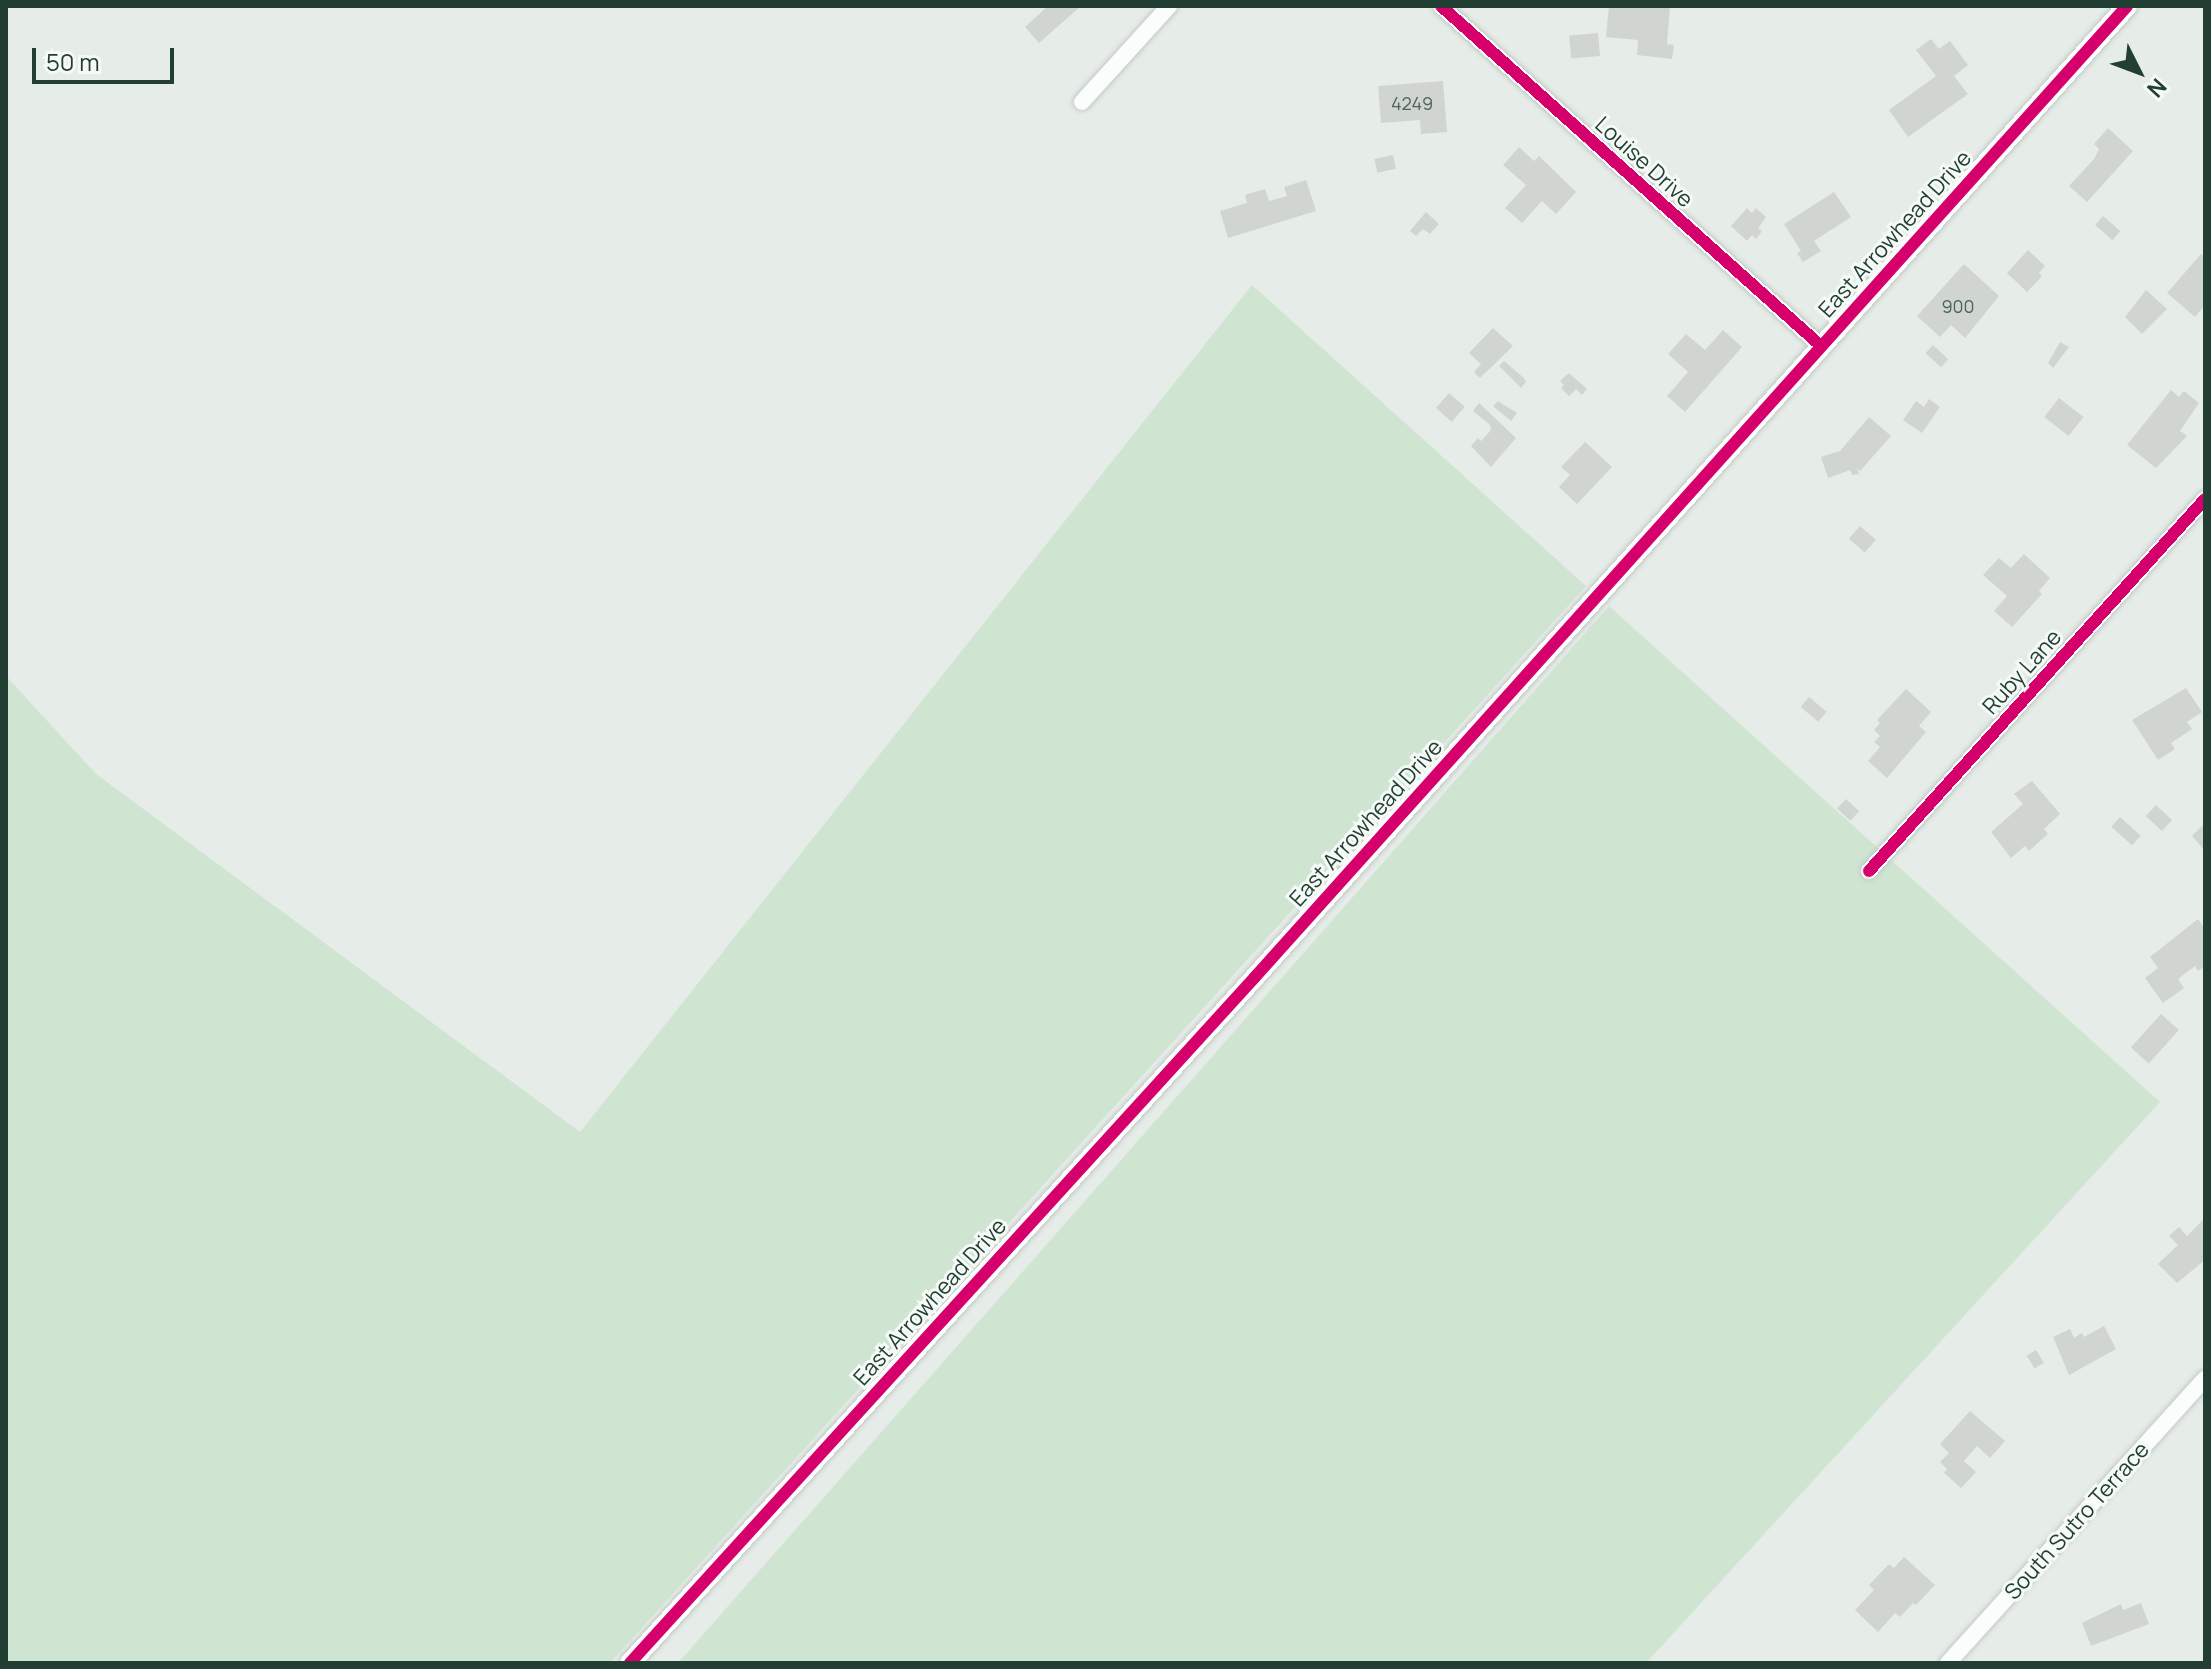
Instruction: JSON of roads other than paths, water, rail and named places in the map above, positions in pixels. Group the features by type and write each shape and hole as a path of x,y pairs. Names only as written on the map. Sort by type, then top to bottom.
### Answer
{"street":[{"path":"1082,102 1169,6"},
{"name":"Louise Drive","path":"1441,6 1821,346"},
{"name":"East Arrowhead Drive","path":"630,1663 1255,977 2127,6"},
{"name":"Ruby Lane","path":"1869,871 2205,499"},
{"name":"South Sutro Terrace","path":"1948,1663 2205,1380"}]}
